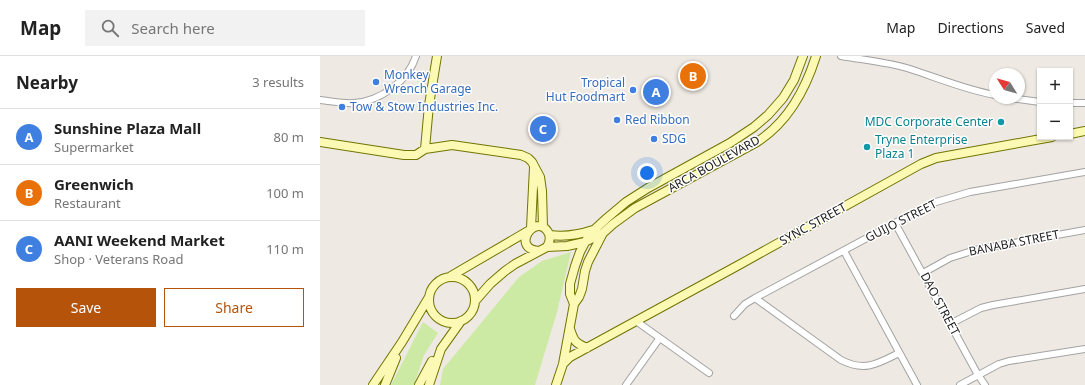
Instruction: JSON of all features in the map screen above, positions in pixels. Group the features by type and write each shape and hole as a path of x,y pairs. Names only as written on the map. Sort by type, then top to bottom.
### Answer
{"street":[{"path":"320,100 355,103 380,96 402,80 416,56"},
{"path":"425,148 436,56"},
{"name":"ARCA BOULEVARD","path":"574,304 570,294 570,284 575,266 585,242 594,230 626,202 648,188 730,143 754,127 768,115 783,98 794,80 803,56"},
{"name":"ARCA BOULEVARD","path":"547,247 567,246 585,242 603,233 635,208 757,142 767,135 787,115 795,104 808,81 816,56"},
{"path":"841,56 895,64 965,88 989,94"},
{"path":"1025,100 1037,102"},
{"path":"1073,103 1085,103"},
{"path":"1073,133 1085,131"},
{"name":"SYNC STREET","path":"563,364 570,357 922,164 936,158 1037,140"},
{"path":"320,142 404,155 416,155 425,148 452,145 521,155 528,158 540,177 543,227"},
{"path":"534,166 529,230 526,235 526,243 531,249 539,251"},
{"name":"GUIJO STREET","path":"734,316 746,304 755,298 936,202 970,192 1085,172"},
{"name":"DAO STREET","path":"895,223 978,375 985,385"},
{"path":"451,276 462,278 468,282 474,290 476,300 472,313 461,321 450,323 440,320 432,312 429,305 431,290 436,283 443,278 451,276 529,230 539,226 546,229 550,235 547,247 515,264 497,277 476,300"},
{"name":"ARCA BOULEVARD","path":"550,235 579,235 594,230"},
{"name":"BANABA STREET","path":"923,273 950,258 975,250 1085,230"},
{"name":"ARCA BOULEVARD","path":"556,385 563,364 574,304 582,289 588,262 603,233"},
{"path":"844,251 917,385"},
{"path":"950,324 981,308 1085,289"},
{"path":"373,385 429,298"},
{"path":"755,298 850,365 875,365 899,354"},
{"path":"420,385 432,362 461,321"},
{"path":"636,321 709,373"},
{"path":"570,328 573,339 587,348"},
{"path":"626,385 660,339"},
{"path":"385,385 402,342"},
{"path":"429,385 441,349"},
{"path":"960,385 999,364 1009,361 1085,349"}],"green space":[{"path":"571,252 557,312 535,385 440,385 443,369 519,277 542,261"},
{"path":"423,322 438,333 424,355 414,385 391,385"}],"place":[{"name":"Greenwich","path":"693,76"},
{"name":"Monkey Wrench Garage","path":"376,82"},
{"name":"Tropical Hut Foodmart","path":"633,90"},
{"name":"Sunshine Plaza Mall","path":"656,92"},
{"name":"Tow & Stow Industries Inc.","path":"342,107"},
{"name":"Red Ribbon","path":"617,120"},
{"name":"MDC Corporate Center","path":"1001,122"},
{"name":"AANI Weekend Market","path":"543,129"},
{"name":"SDG","path":"654,139"},
{"name":"Tryne Enterprise Plaza 1","path":"867,147"}]}
